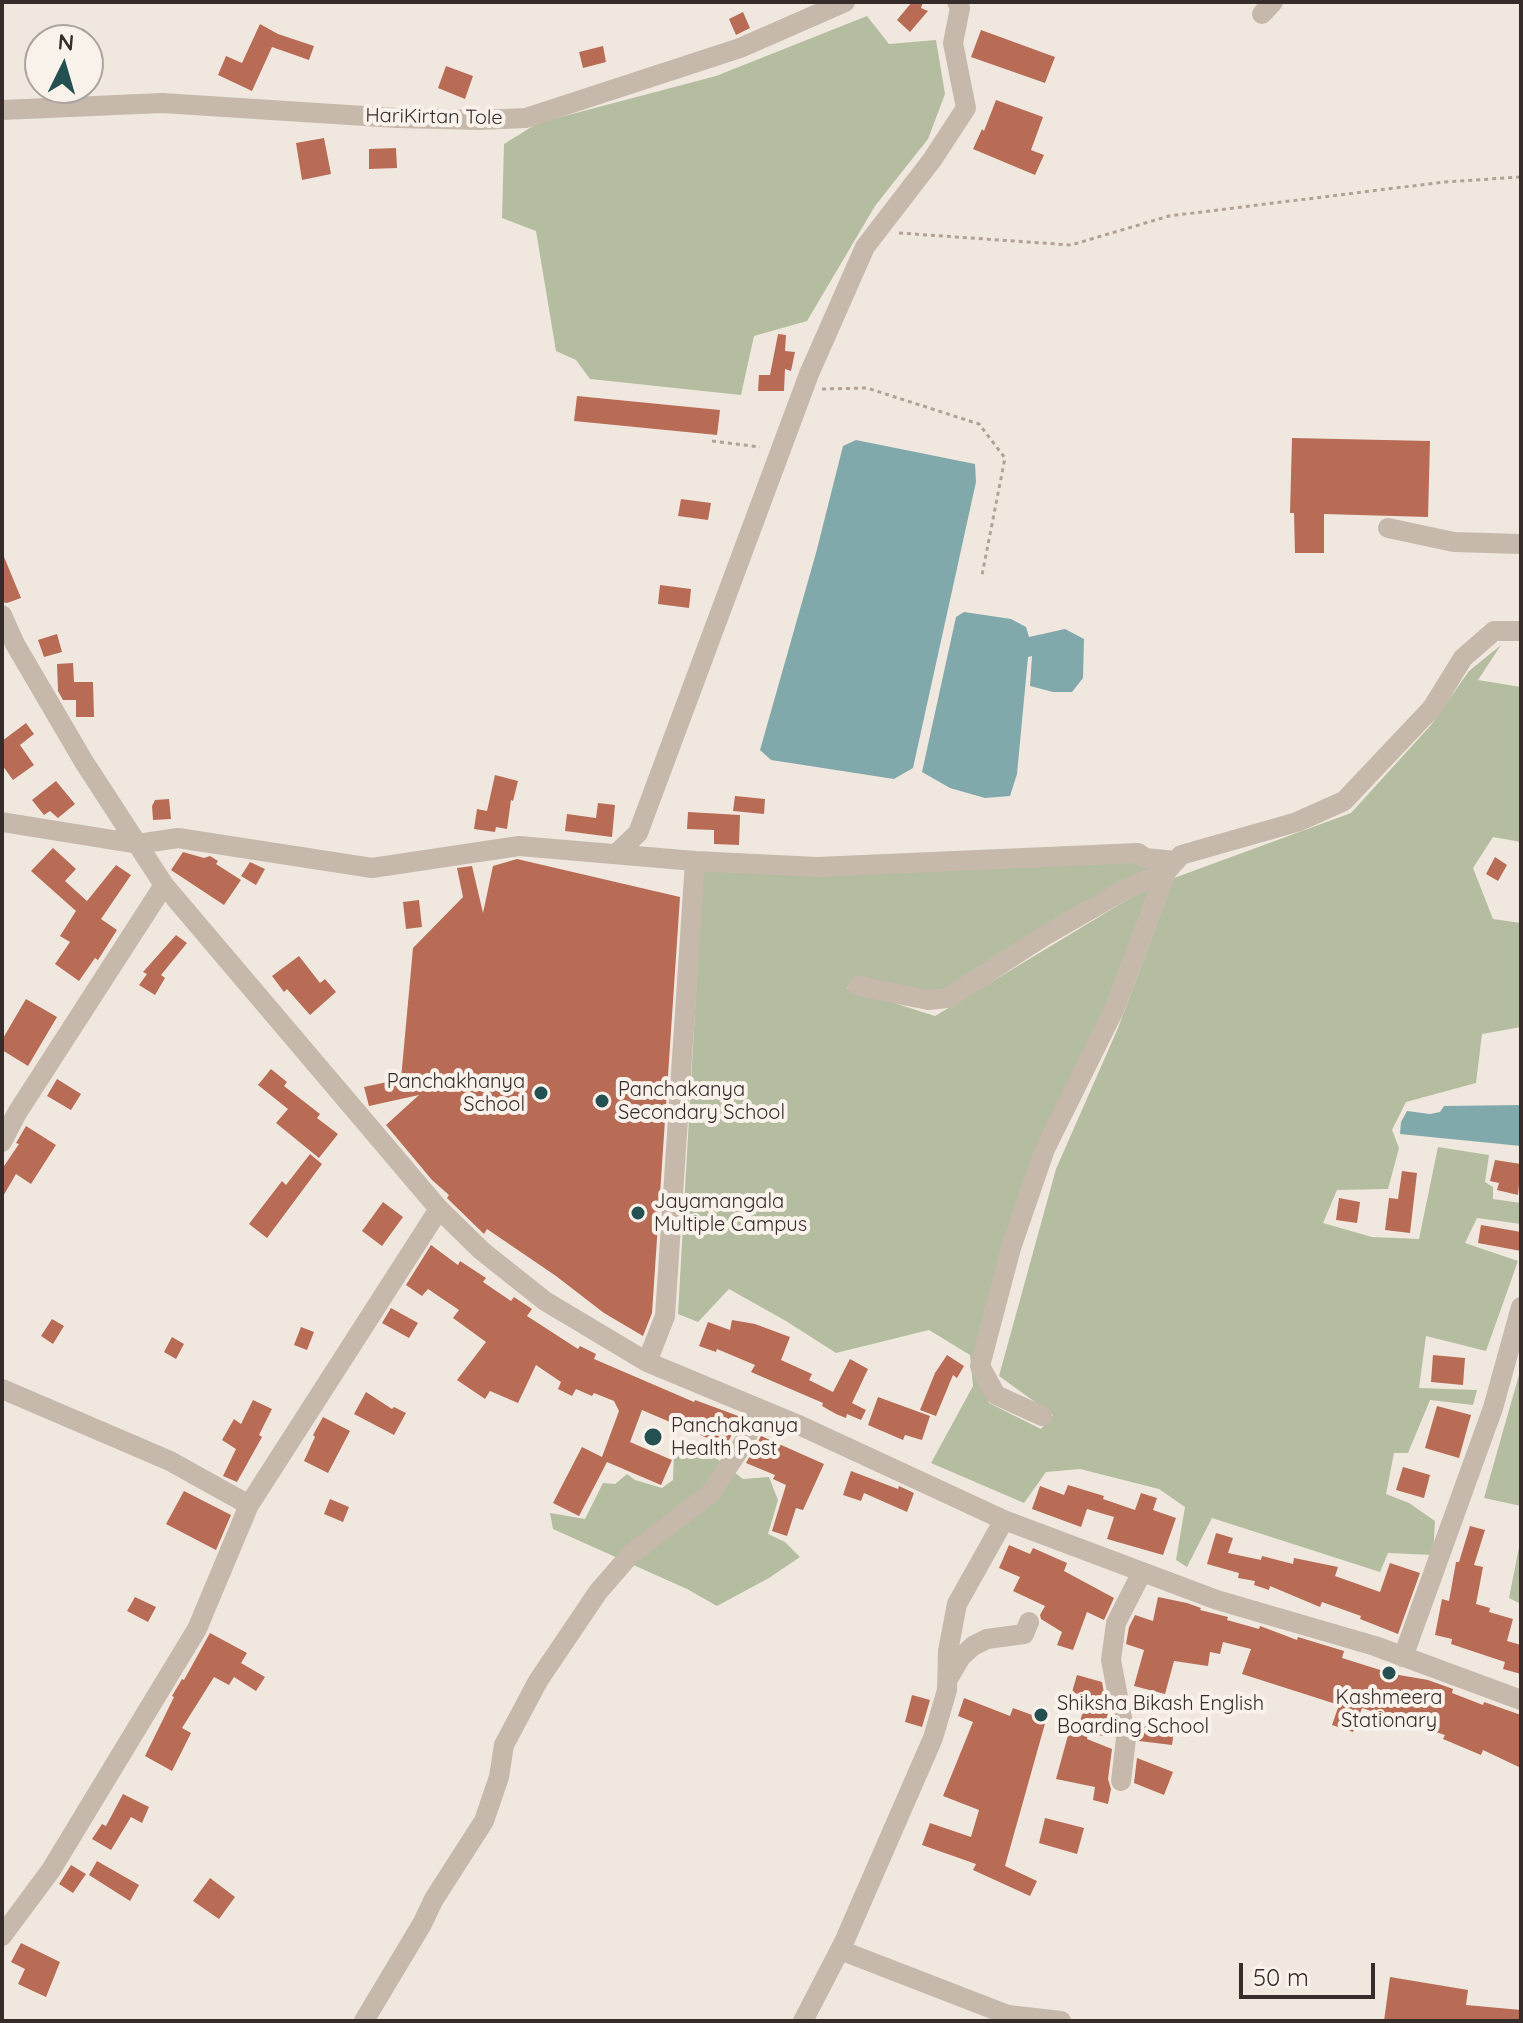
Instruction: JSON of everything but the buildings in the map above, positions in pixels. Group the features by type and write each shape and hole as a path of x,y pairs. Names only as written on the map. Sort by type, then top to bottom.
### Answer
{"street":[{"name":"HariKirtan Tole","path":"2,110 162,103 396,118 526,118 740,48 845,2"},
{"path":"616,854 638,833 803,389 865,247 932,160 966,108 953,43 960,8 957,2"},
{"path":"1388,528 1454,542 1521,544"},
{"path":"2,615 15,644 84,762 164,885 439,1209 482,1251 545,1301 647,1362 760,1409 1004,1520 1217,1600 1403,1657 1521,1700"},
{"path":"858,986 928,1000 948,998 1044,936 1171,866 1181,855 1297,822 1344,801 1432,708 1463,658 1494,631 1521,631"},
{"path":"2,822 138,844 178,838 372,868 519,846 695,861 817,867 1138,853 1171,866"},
{"path":"647,1362 665,1316 695,861"},
{"path":"1042,1416 996,1395 980,1366 1011,1248 1045,1149 1114,1010 1171,866"},
{"path":"2,1142 17,1113 164,885"},
{"path":"2,1936 51,1870 197,1629 249,1505 439,1209"},
{"path":"1403,1657 1493,1408 1521,1307"},
{"path":"2,1389 170,1461 249,1505"},
{"path":"364,2021 434,1899 484,1821 499,1777 504,1745 538,1681 598,1592 630,1555 711,1493 744,1442 760,1409"},
{"path":"803,2021 840,1950 933,1738 947,1690 948,1651 957,1604 1004,1520"},
{"path":"1121,1781 1126,1739 1111,1660 1116,1623 1142,1572"},
{"path":"947,1681 961,1657 973,1646 987,1639 1024,1634 1029,1622"},
{"path":"840,1950 1008,2015 1061,2021"}],"path":[{"path":"877,231 1071,245 1169,216 1444,182 1521,177"},
{"path":"803,389 867,388 979,424 1005,458 982,575"},
{"path":"712,441 780,449"}],"green space":[{"path":"867,16 889,44 936,40 945,94 928,139 875,206 807,321 754,336 741,395 590,379 576,360 556,351 536,231 502,218 504,144 538,123 716,76"},
{"path":"1501,645 1478,680 1521,687 1521,842 1493,837 1473,868 1493,919 1521,923 1521,1027 1482,1034 1476,1083 1406,1102 1392,1130 1399,1148 1388,1189 1337,1190 1323,1223 1372,1237 1419,1239 1438,1147 1489,1155 1485,1182 1493,1187 1493,1199 1521,1203 1521,1224 1477,1218 1465,1243 1518,1261 1486,1351 1426,1336 1419,1388 1477,1390 1473,1405 1430,1400 1408,1453 1394,1453 1386,1494 1409,1503 1435,1521 1433,1555 1388,1553 1380,1572 1212,1518 1187,1567 1176,1560 1185,1507 1159,1489 1080,1469 1046,1472 1024,1503 931,1463 973,1386 970,1355 929,1330 836,1353 729,1289 698,1322 678,1314 703,868 1134,859 1161,866 940,993 857,977 847,988 935,1016 1155,883 975,1360 989,1403 1041,1429 1053,1415 999,1376 1056,1169 1118,1028 1174,878 1351,813 1431,725 1469,671"},
{"path":"1521,1368 1521,1506 1484,1498"},
{"path":"674,1454 712,1455 743,1479 769,1477 778,1500 768,1534 785,1542 800,1557 717,1606 687,1589 553,1529 550,1513 585,1519 603,1483 615,1484 627,1474 635,1480 662,1488 673,1480"},
{"path":"1521,1537 1521,1604 1509,1598"}],"water":[{"path":"856,440 975,464 976,482 913,768 894,779 771,760 760,750 843,446"},
{"path":"964,612 1011,619 1026,627 1029,637 1065,629 1084,639 1083,678 1072,692 1053,692 1030,686 1032,656 1028,657 1017,774 1010,796 985,798 950,788 922,772 956,617"},
{"path":"1521,1105 1521,1146 1400,1134 1401,1122 1407,1111 1430,1114 1440,1112 1444,1106"}],"place":[{"name":"Panchakhanya School","path":"541,1093"},
{"name":"Panchakanya Secondary School","path":"602,1101"},
{"name":"Jayamangala Multiple Campus","path":"638,1213"},
{"name":"Panchakanya Health Post","path":"653,1437"},
{"name":"Kashmeera Stationary","path":"1389,1673"},
{"name":"Shiksha Bikash English Boarding School","path":"1041,1715"}]}
